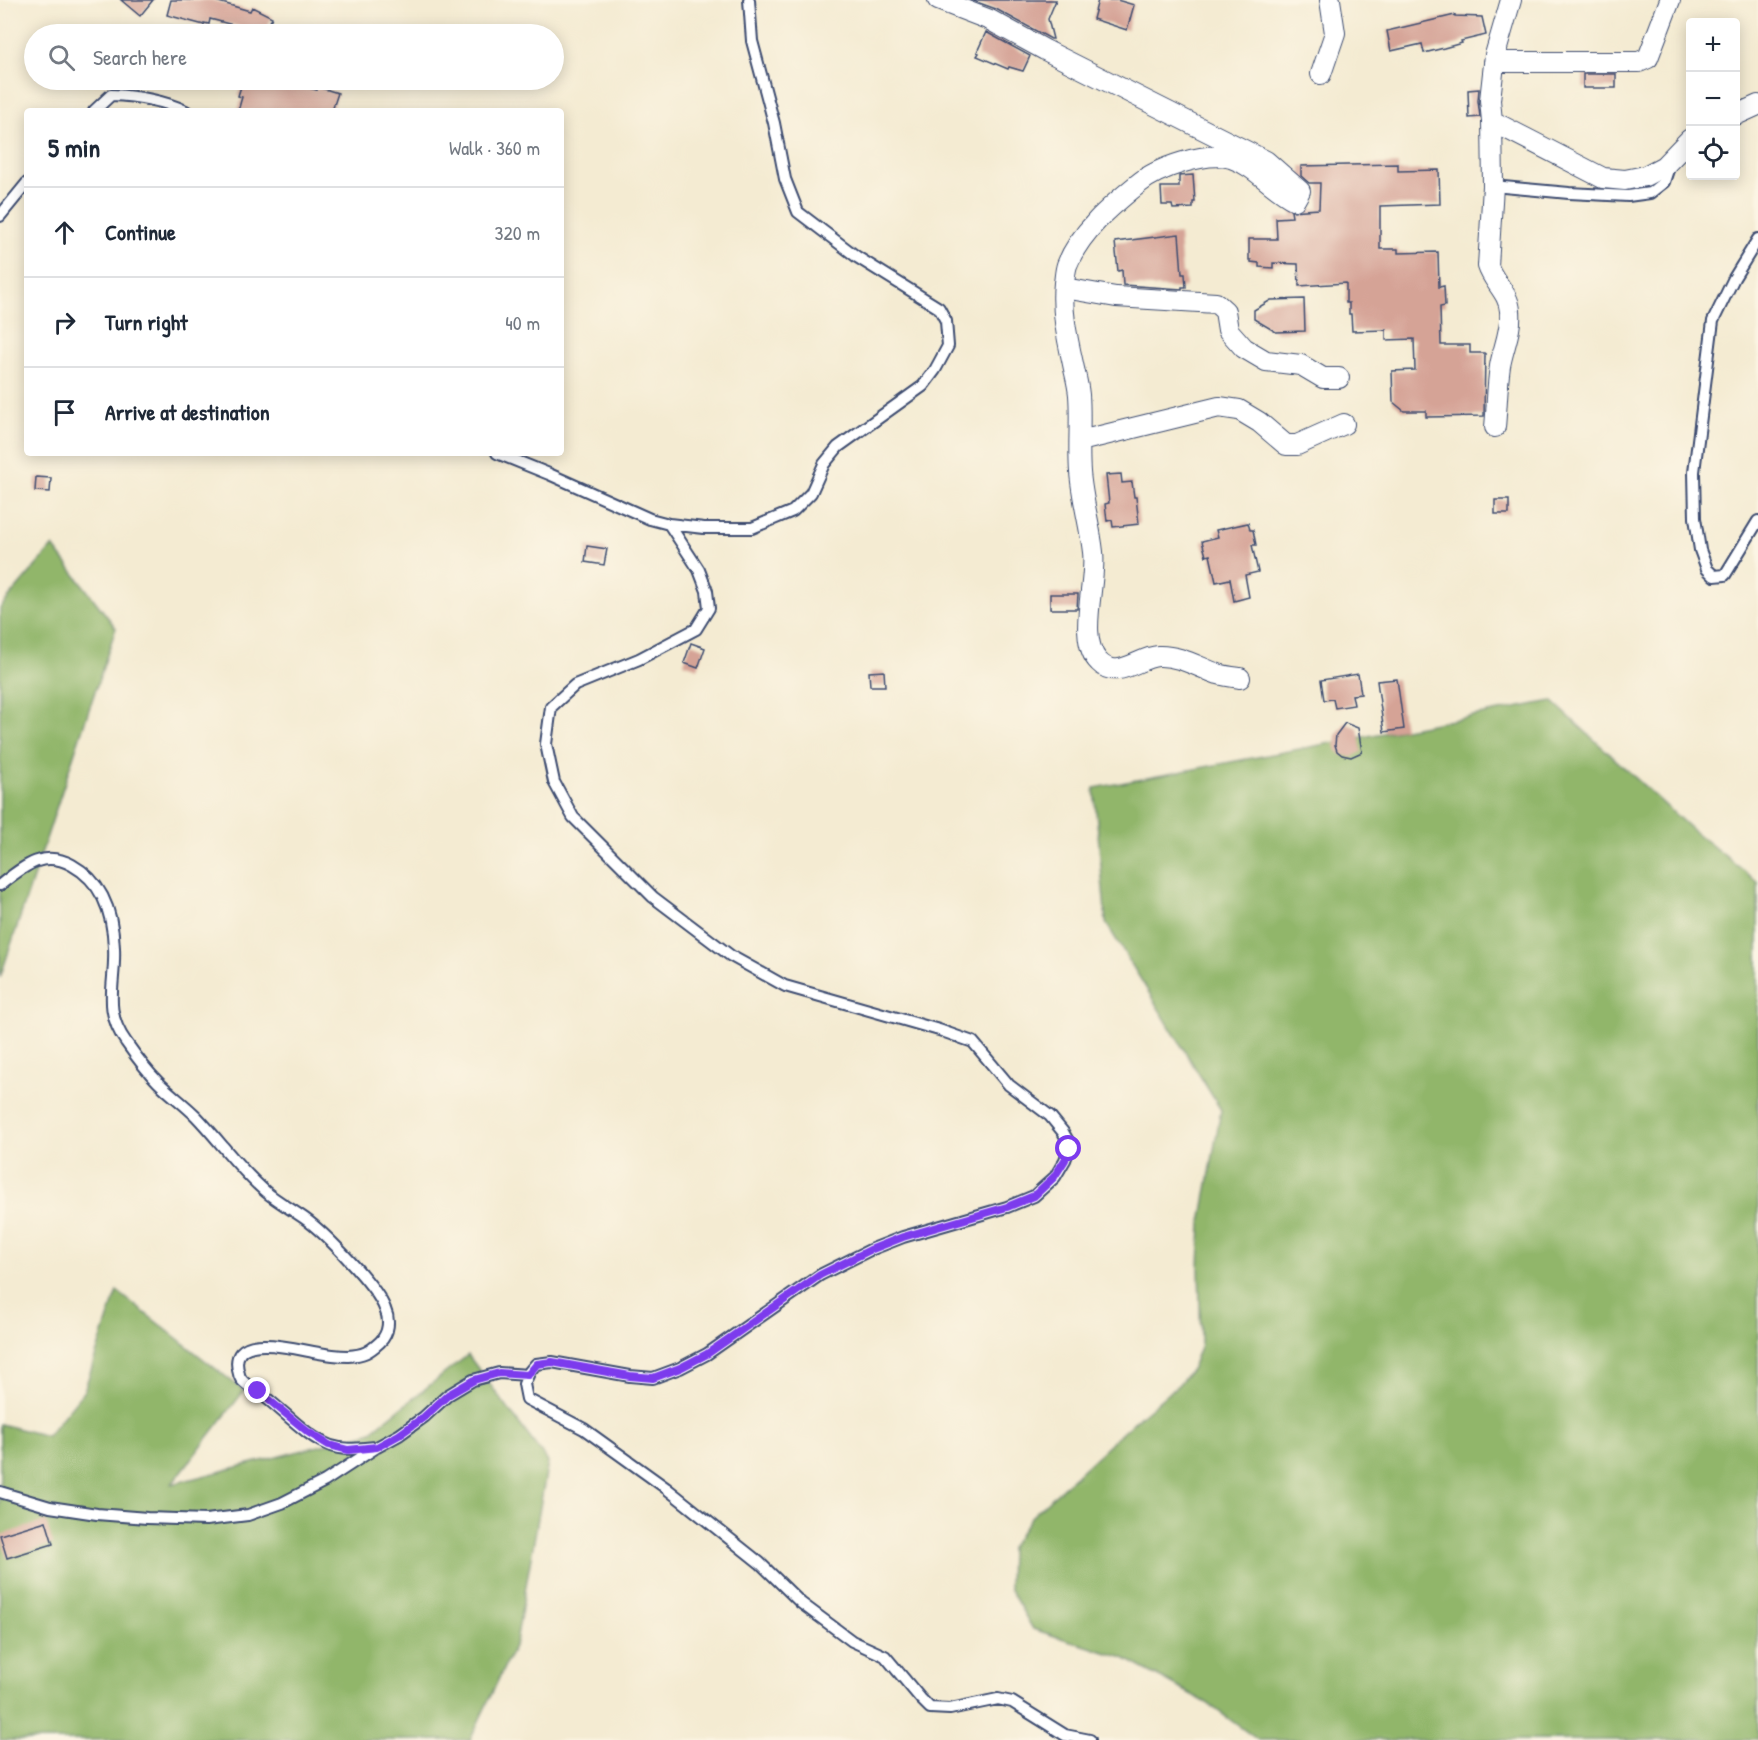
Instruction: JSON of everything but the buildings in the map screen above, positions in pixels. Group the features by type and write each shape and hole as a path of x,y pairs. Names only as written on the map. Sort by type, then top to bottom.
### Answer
{"street":[{"path":"938,0 990,20 1266,161 1300,191 1295,200 1248,166 1230,158 1212,155 1193,159 1148,176 1109,208 1080,242 1066,266 1063,295 1066,334 1079,393 1080,471 1094,554 1087,636 1091,650 1099,663 1110,669 1128,668 1156,656 1175,657 1220,675 1240,678"},
{"path":"1321,74 1335,33 1330,0"},
{"path":"1495,427 1500,366 1509,331 1510,310 1504,292 1491,277 1488,266 1493,186 1490,100 1494,62 1510,0"},
{"path":"1494,62 1639,62 1648,58 1670,0"},
{"path":"1740,113 1758,105"},
{"path":"1492,121 1603,178 1625,180 1645,176 1664,166 1686,143"},
{"path":"1064,288 1116,297 1216,303 1226,312 1228,330 1244,348 1266,361 1301,365 1323,378 1339,378"},
{"path":"1080,441 1219,407 1239,410 1286,445 1297,446 1344,424"}],"lane":[{"path":"504,456 650,519 669,524 704,528 752,528 793,511 811,493 824,464 838,447 922,386 935,370 948,346 946,321 939,308 857,257 798,212 785,179 774,123 752,41 749,0"},
{"path":"97,108 111,95 168,102 180,108"},
{"path":"1493,186 1628,196 1650,193 1664,182 1672,157"},
{"path":"0,216 24,187"},
{"path":"1758,239 1734,278 1713,321 1694,472 1695,518 1700,550 1707,569 1714,576 1725,575 1758,521"},
{"path":"669,524 699,570 707,591 709,608 696,629 639,659 575,685 551,707 546,744 554,782 573,817 653,897 731,956 785,986 974,1042 1009,1085 1050,1116 1063,1132 1069,1149 1054,1177 1034,1196 1007,1207 903,1237 870,1250 820,1275 707,1354 680,1368 653,1378 552,1362 537,1364 524,1384 527,1399 584,1429 666,1488 760,1563 801,1603 852,1641 885,1656 930,1708 950,1709 998,1699 1012,1702 1065,1735 1090,1740"},
{"path":"0,885 23,867 44,859 63,860 85,872 103,894 110,920 114,948 110,996 114,1021 124,1040 157,1082 196,1117 232,1159 266,1192 306,1219 365,1278 385,1307 389,1323 384,1337 367,1353 348,1356 273,1345 253,1345 241,1352 236,1363 240,1378 308,1432 329,1445 348,1450 377,1447"},
{"path":"0,1492 50,1507 147,1518 206,1520 248,1515 282,1503 325,1481 399,1435 424,1417 448,1395 474,1380 499,1373 528,1375"}],"green space":[{"path":"53,546 116,628 0,978 0,608"},
{"path":"1552,701 1691,829 1758,882 1758,1740 1258,1740 1207,1703 1124,1658 1033,1629 1009,1588 1010,1548 1031,1517 1136,1420 1179,1384 1192,1368 1201,1344 1199,1267 1201,1223 1221,1110 1106,923 1094,788"},
{"path":"117,1291 244,1391 172,1484 369,1433 468,1355 548,1462 516,1642 470,1740 0,1740 0,1424 47,1436 84,1391"}],"route":[{"path":"258,1391 308,1432 329,1445 348,1450 377,1447 399,1435 424,1417 448,1395 474,1380 499,1373 528,1375 537,1364 552,1362 653,1378 680,1368 707,1354 820,1275 870,1250 903,1237 1007,1207 1034,1196 1054,1177 1069,1149"}]}
